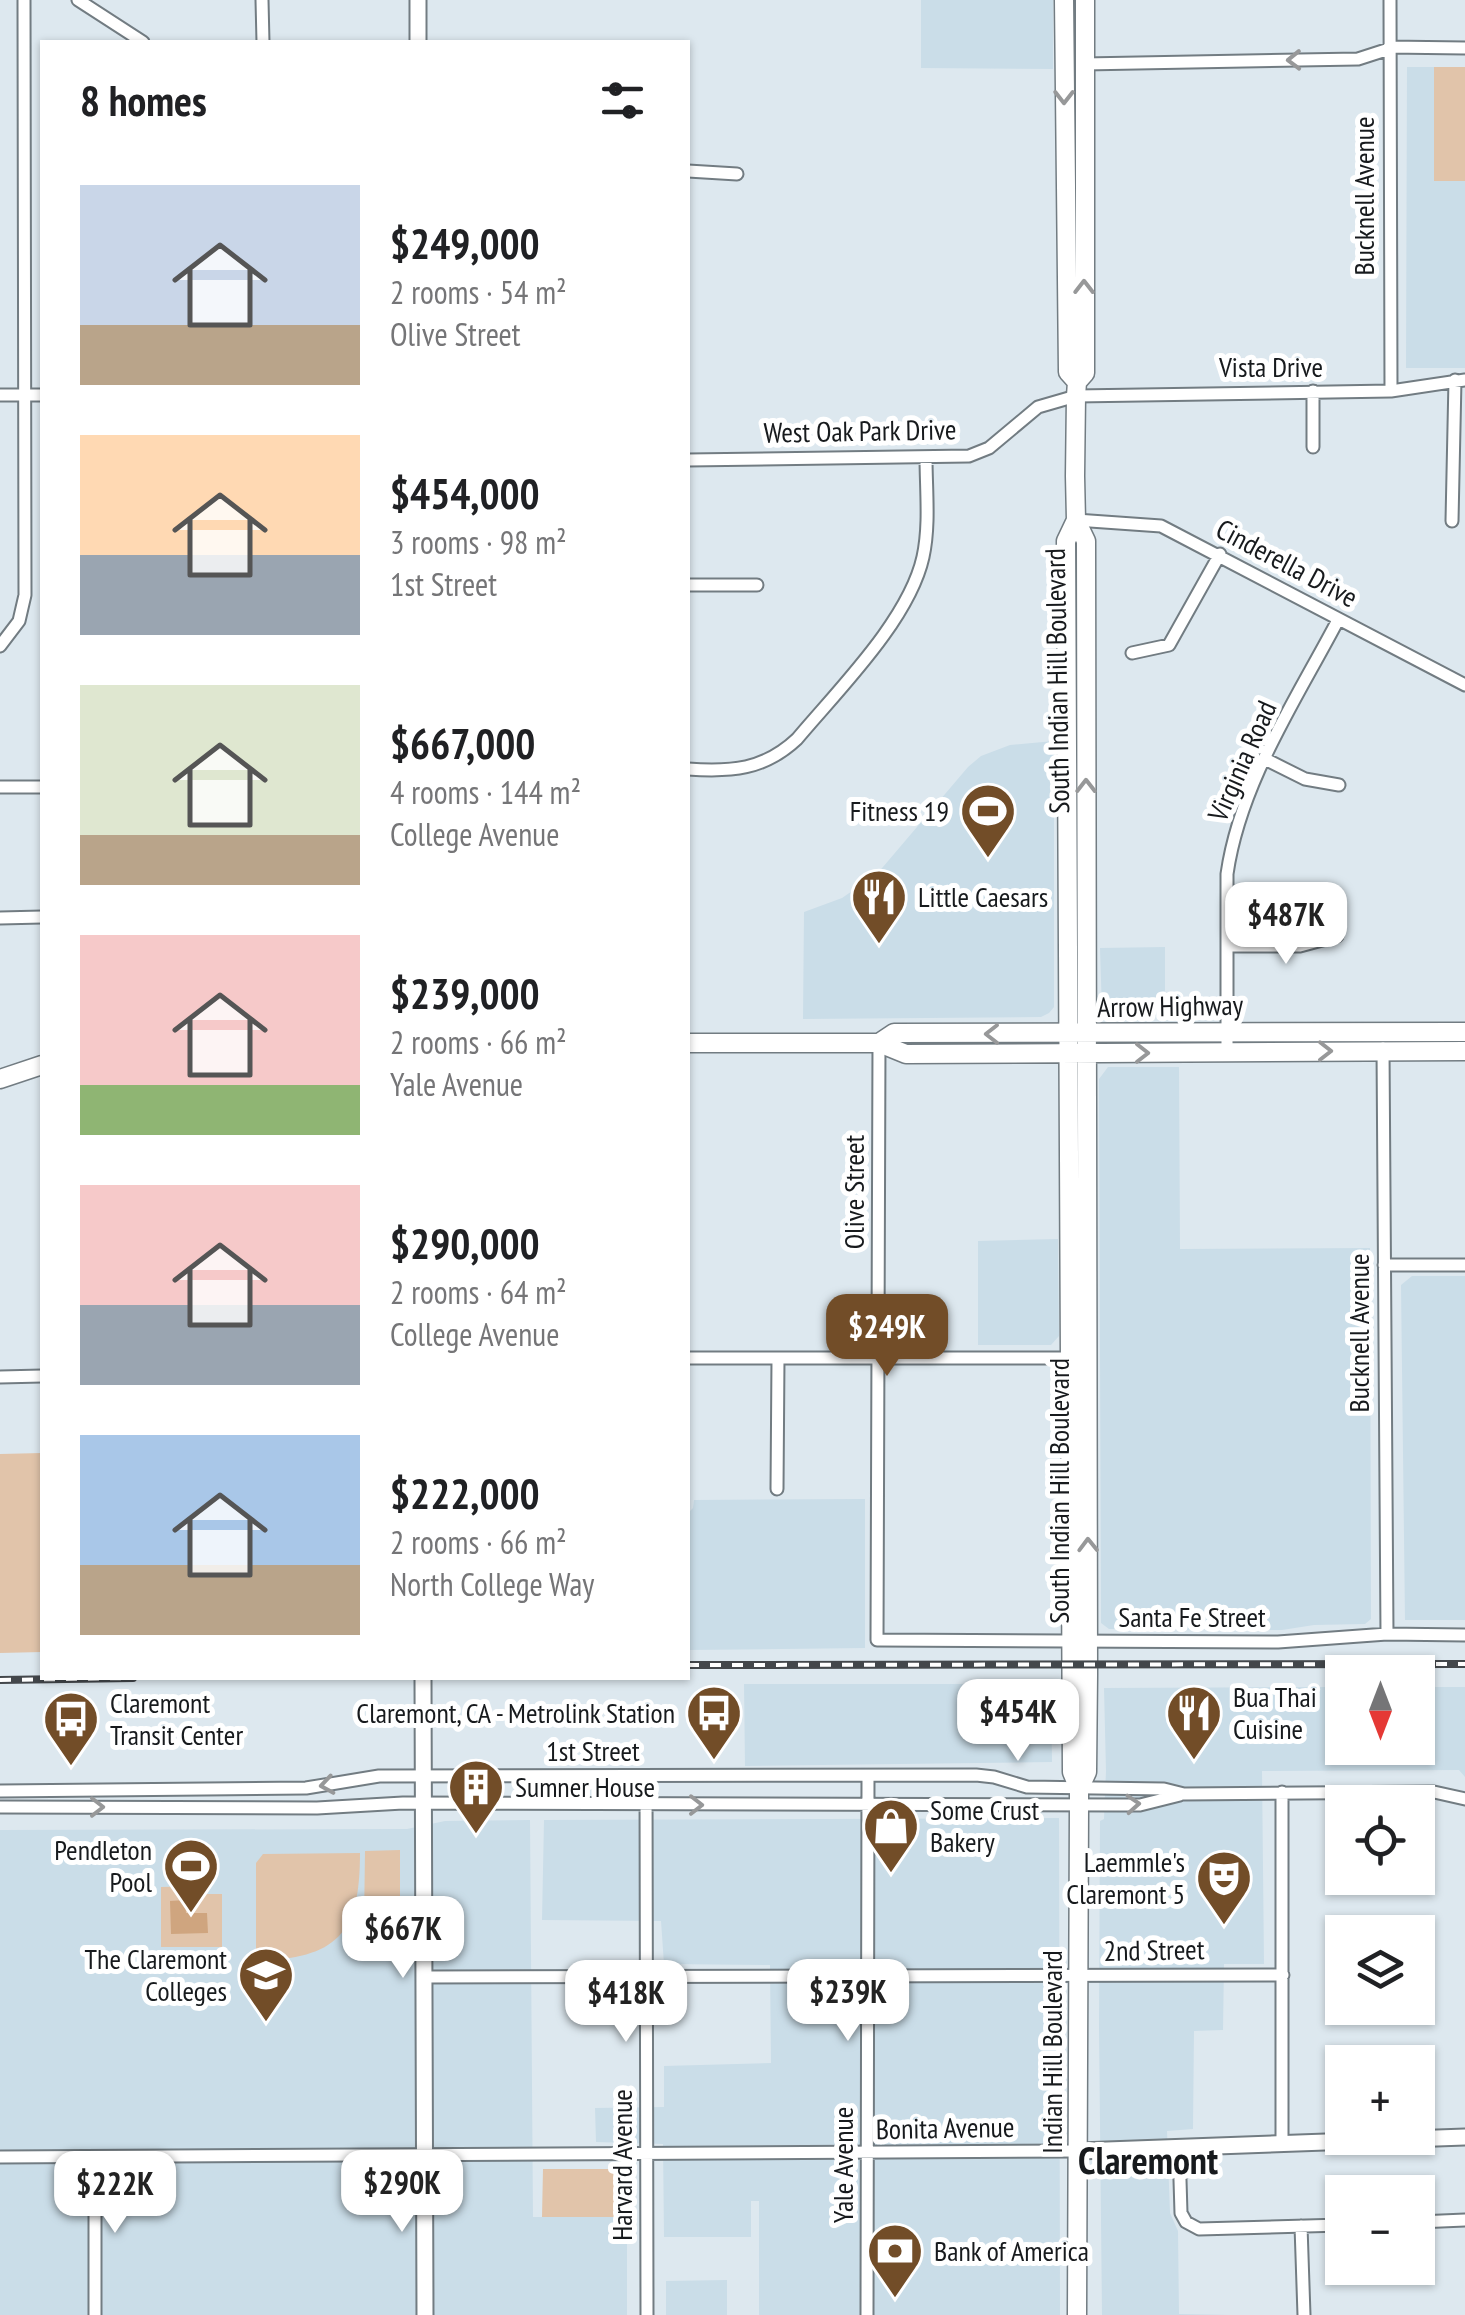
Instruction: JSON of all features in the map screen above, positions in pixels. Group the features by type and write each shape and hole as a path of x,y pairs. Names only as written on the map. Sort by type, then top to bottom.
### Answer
{"main road":[{"name":"South Indian Hill Boulevard","path":"1064,0 1067,352 1068,372 1076,389 1076,520 1086,541 1077,1044 1080,1642 1072,1772 1079,1797"},
{"name":"South Indian Hill Boulevard","path":"1076,389 1085,372 1084,0"},
{"name":"Arrow Highway","path":"690,1043 879,1044 894,1034 1077,1044 1383,1041 1465,1032"},
{"name":"Arrow Highway","path":"1383,1041 1465,1051"},
{"path":"0,1079 40,1066"},
{"name":"Indian Hill Boulevard","path":"1078,2315 1079,1797"}],"street":[{"path":"0,646 19,621 25,595 24,0"},
{"path":"78,0 140,40"},
{"path":"262,0 263,40"},
{"path":"418,0 418,40"},
{"name":"Bucknell Avenue","path":"1390,0 1390,392"},
{"path":"1084,64 1358,60 1389,48 1465,48"},
{"path":"690,171 737,174"},
{"path":"1452,520 1460,380"},
{"name":"Vista Drive","path":"1076,389 1390,392 1460,380"},
{"name":"West Oak Park Drive","path":"690,460 968,456 989,448 1038,407 1076,389"},
{"path":"1313,392 1313,447"},
{"path":"0,395 40,395"},
{"path":"690,769 745,770 782,753 798,739 896,618 923,559 928,526 926,458"},
{"name":"Cinderella Drive","path":"1076,520 1161,526 1465,685"},
{"path":"1132,653 1169,645 1220,554"},
{"path":"690,585 757,585"},
{"name":"Virginia Road","path":"1227,1043 1230,852 1265,759 1338,620"},
{"path":"1265,759 1306,779 1339,785"},
{"path":"0,788 40,787"},
{"path":"0,918 40,917"},
{"path":"1227,946 1300,946 1338,936"},
{"name":"Bucknell Avenue","path":"1383,1041 1387,1634"},
{"name":"Olive Street","path":"877,1640 879,1044"},
{"path":"1384,1265 1465,1265"},
{"path":"690,1358 1078,1358"},
{"path":"776,1489 778,1358"},
{"path":"0,1377 40,1376"},
{"name":"Santa Fe Street","path":"877,1640 1278,1642 1387,1634 1465,1634"},
{"path":"423,1680 425,2315"},
{"name":"1st Street","path":"0,1791 306,1788 378,1776 976,1775 1079,1797 1140,1805 1184,1794 1282,1792 1434,1792 1465,1799"},
{"name":"Harvard Avenue","path":"646,1776 647,2315"},
{"name":"Yale Avenue","path":"867,2315 868,1776"},
{"path":"1282,1792 1282,2144"},
{"name":"1st Street","path":"0,1807 867,1804 1079,1797"},
{"name":"2nd Street","path":"425,1977 1283,1974"},
{"name":"Bonita Avenue","path":"0,2157 869,2154 1080,2151 1465,2137"},
{"path":"1179,2148 1181,2213 1186,2222 1199,2230 1325,2225"},
{"path":"94,2157 94,2315"},
{"path":"1435,2221 1465,2220"},
{"path":"1301,2226 1304,2315"}],"shaded area":[{"path":"921,0 1053,0 1053,69 921,68"},
{"path":"1407,67 1434,67 1434,180 1465,181 1465,368 1406,368"},
{"path":"1434,67 1465,67 1465,181 1434,181"},
{"path":"1054,741 1054,1007 1049,1013 1041,1017 803,1019 804,912 842,898 877,874 981,756 1010,745"},
{"path":"1165,947 1165,1016 1110,1017 1102,1012 1100,948"},
{"path":"1108,1067 1179,1067 1180,1249 1370,1248 1371,1619 1365,1624 1282,1630 1109,1629 1101,1623 1099,1079"},
{"path":"1058,1239 1059,1336 1051,1345 978,1345 978,1241"},
{"path":"1412,1276 1465,1276 1465,1620 1405,1620 1401,1285"},
{"path":"40,1453 40,1652 0,1653 0,1454"},
{"path":"865,1499 865,1648 690,1650 690,1511 694,1500"},
{"path":"744,1684 1051,1684 1052,1762 745,1766"},
{"path":"1325,1687 1325,1765 1435,1765 1435,1687 1465,1687 1465,1777 1459,1770 1262,1771 1264,1964 1224,1964 1223,2030 1194,2031 1193,2129 1167,2131 1170,2213 1178,2231 1179,2314 1231,2315 1102,2315 1099,2027 1100,1821 1104,1819 1106,1771 1104,1688"},
{"path":"1059,1818 1060,2315 759,2315 759,2201 751,2201 751,2237 664,2237 663,2144 596,2142 595,2108 664,2107 664,2066 771,2063 770,1965 664,1964 661,1921 542,1920 544,1820"},
{"name":"The Claremont Colleges","path":"530,1820 533,2217 627,2217 627,2315 0,2315 0,1830 407,1829 445,1821"},
{"path":"400,1850 400,1924 364,1924 365,1851"},
{"path":"360,1853 355,1904 338,1937 306,1954 256,1961 256,1863 263,1854"},
{"name":"Pendleton Pool","path":"204,1886 205,1894 222,1894 222,1947 161,1947 161,1887"},
{"path":"185,1900 186,1913 207,1913 208,1933 171,1934 170,1901"},
{"path":"543,2169 627,2169 627,2217 542,2217"},
{"path":"727,2280 727,2315 666,2315 666,2281"}],"railway":[{"path":"690,1665 1465,1664"},
{"path":"0,1680 40,1679"}],"place":[{"name":"Fitness 19","path":"988,860"},
{"name":"Little Caesars","path":"879,946"},
{"name":"Claremont, CA - Metrolink Station","path":"714,1762"},
{"name":"Bua Thai Cuisine","path":"1194,1762"},
{"name":"Claremont Transit Center","path":"71,1768"},
{"name":"Sumner House","path":"476,1836"},
{"name":"Some Crust Bakery","path":"891,1875"},
{"name":"Pendleton Pool","path":"191,1915"},
{"name":"Laemmle's Claremont 5","path":"1224,1927"},
{"name":"The Claremont Colleges","path":"266,2024"},
{"name":"Bank of America","path":"895,2300"}],"district":[{"name":"Claremont","path":"1148,2161"}]}
